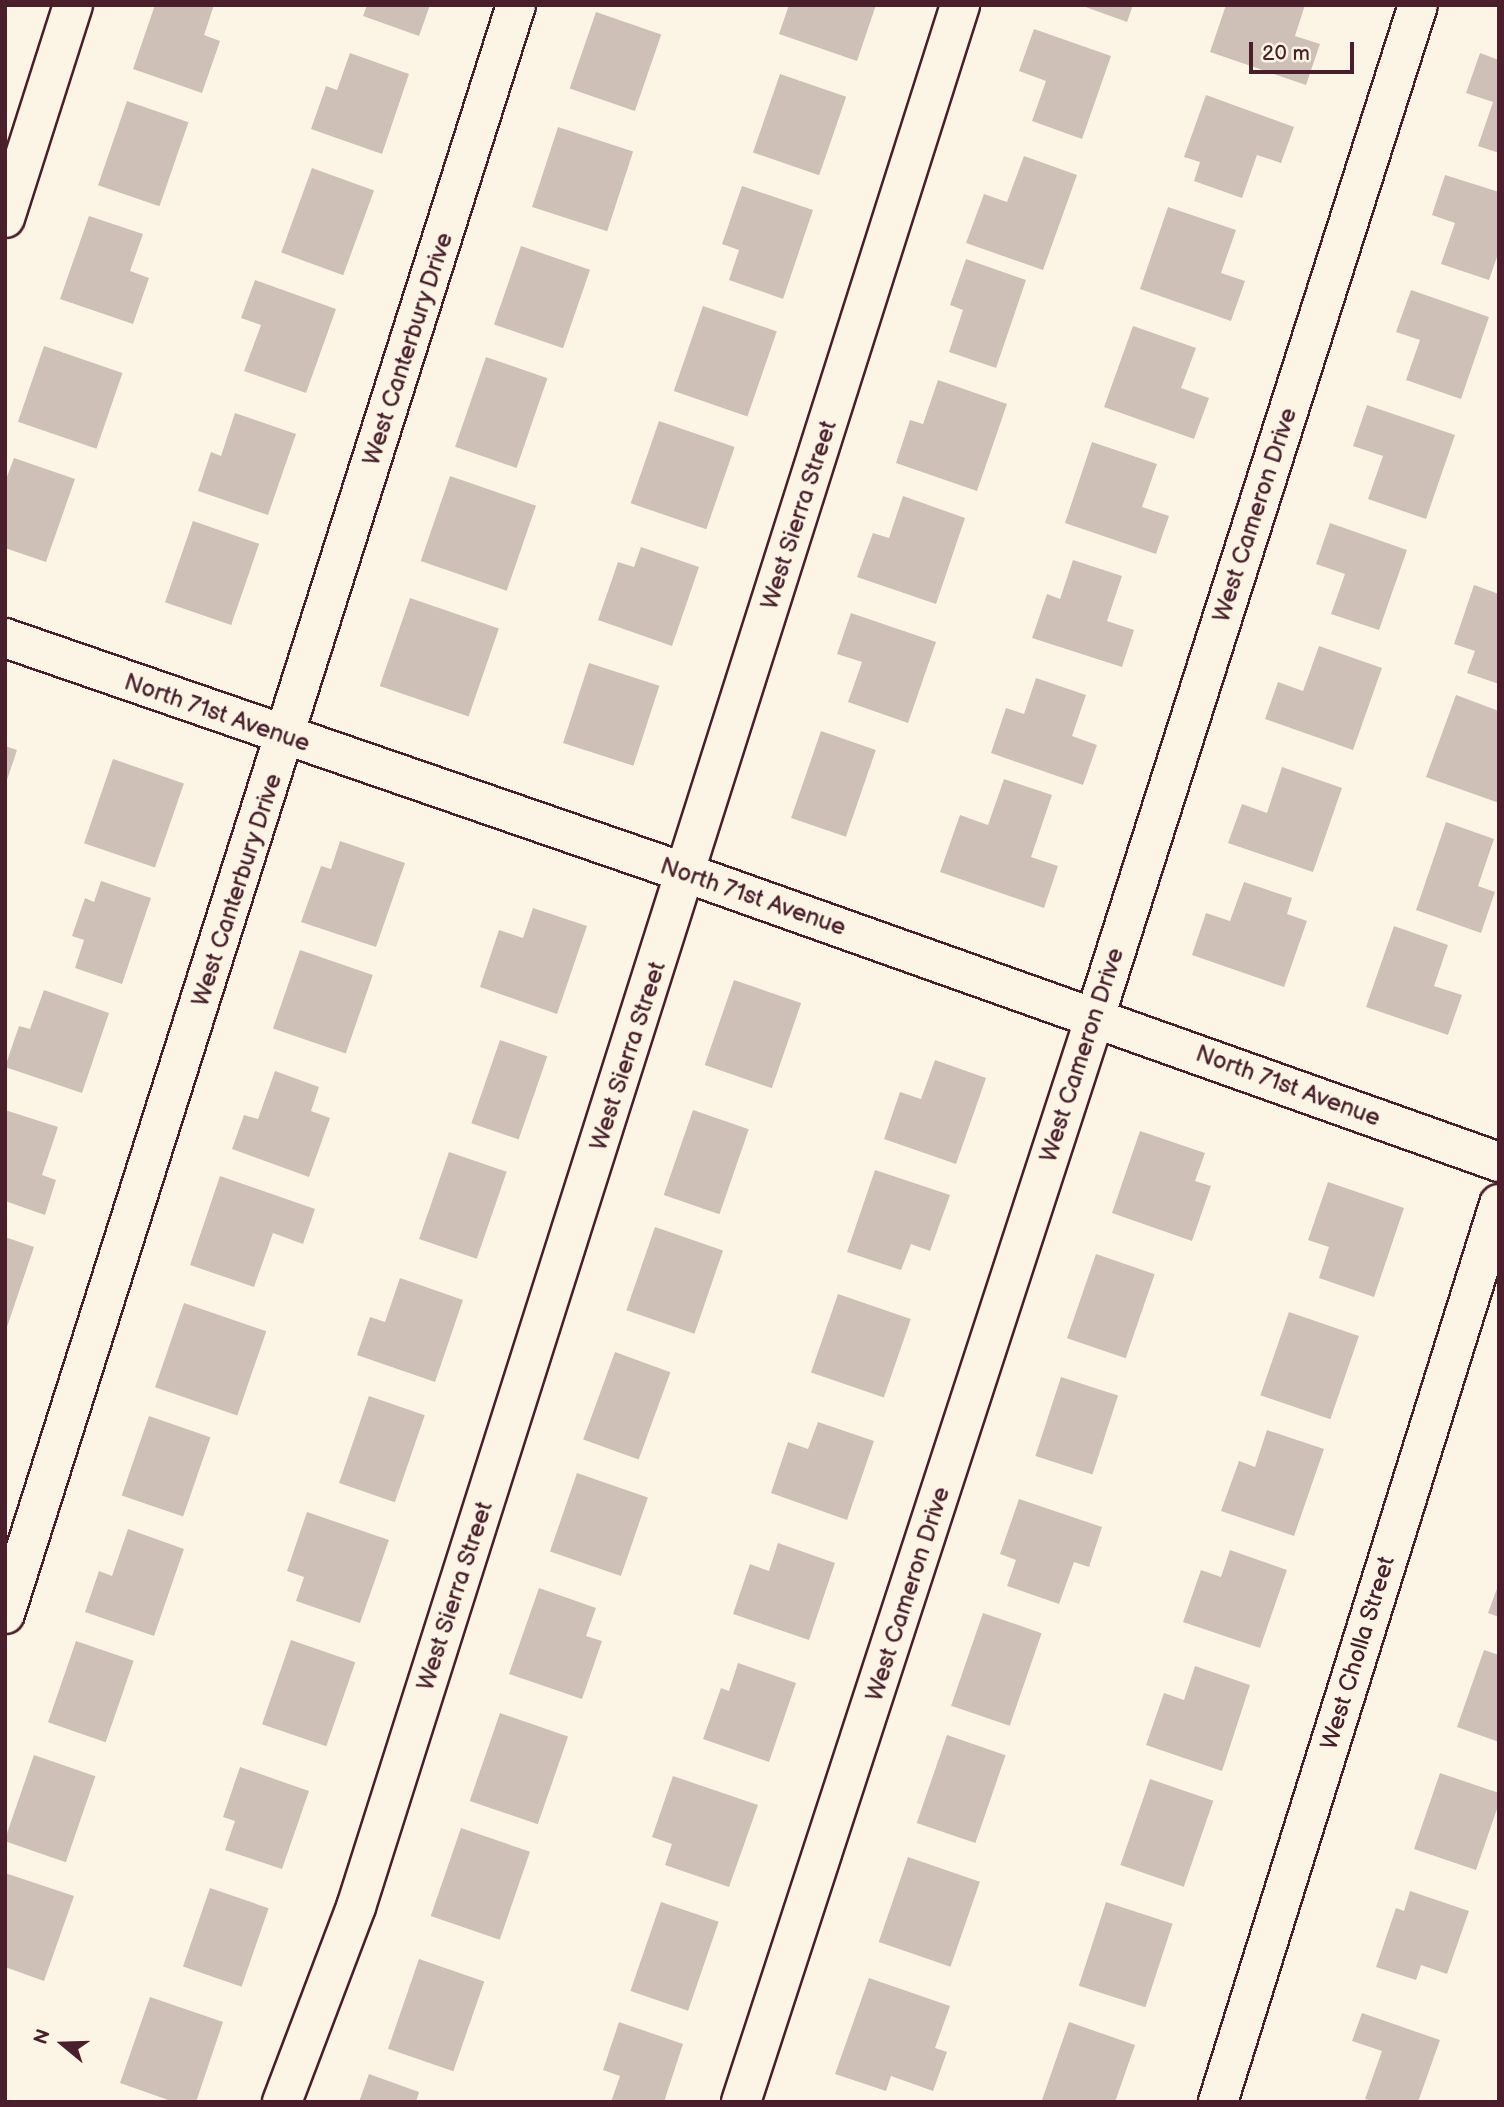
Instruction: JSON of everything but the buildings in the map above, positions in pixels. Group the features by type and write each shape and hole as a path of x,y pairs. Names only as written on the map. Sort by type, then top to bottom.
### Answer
{"street":[{"path":"5,218 73,5"},
{"name":"West Canterbury Drive","path":"5,1614 516,5"},
{"name":"West Sierra Street","path":"282,2102 356,1907 960,5"},
{"name":"West Cameron Drive","path":"741,2102 1095,1017 1418,5"},
{"name":"North 71st Avenue","path":"5,638 285,737 686,873 1499,1162"},
{"name":"West Cholla Street","path":"1217,2102 1499,1204"}]}
